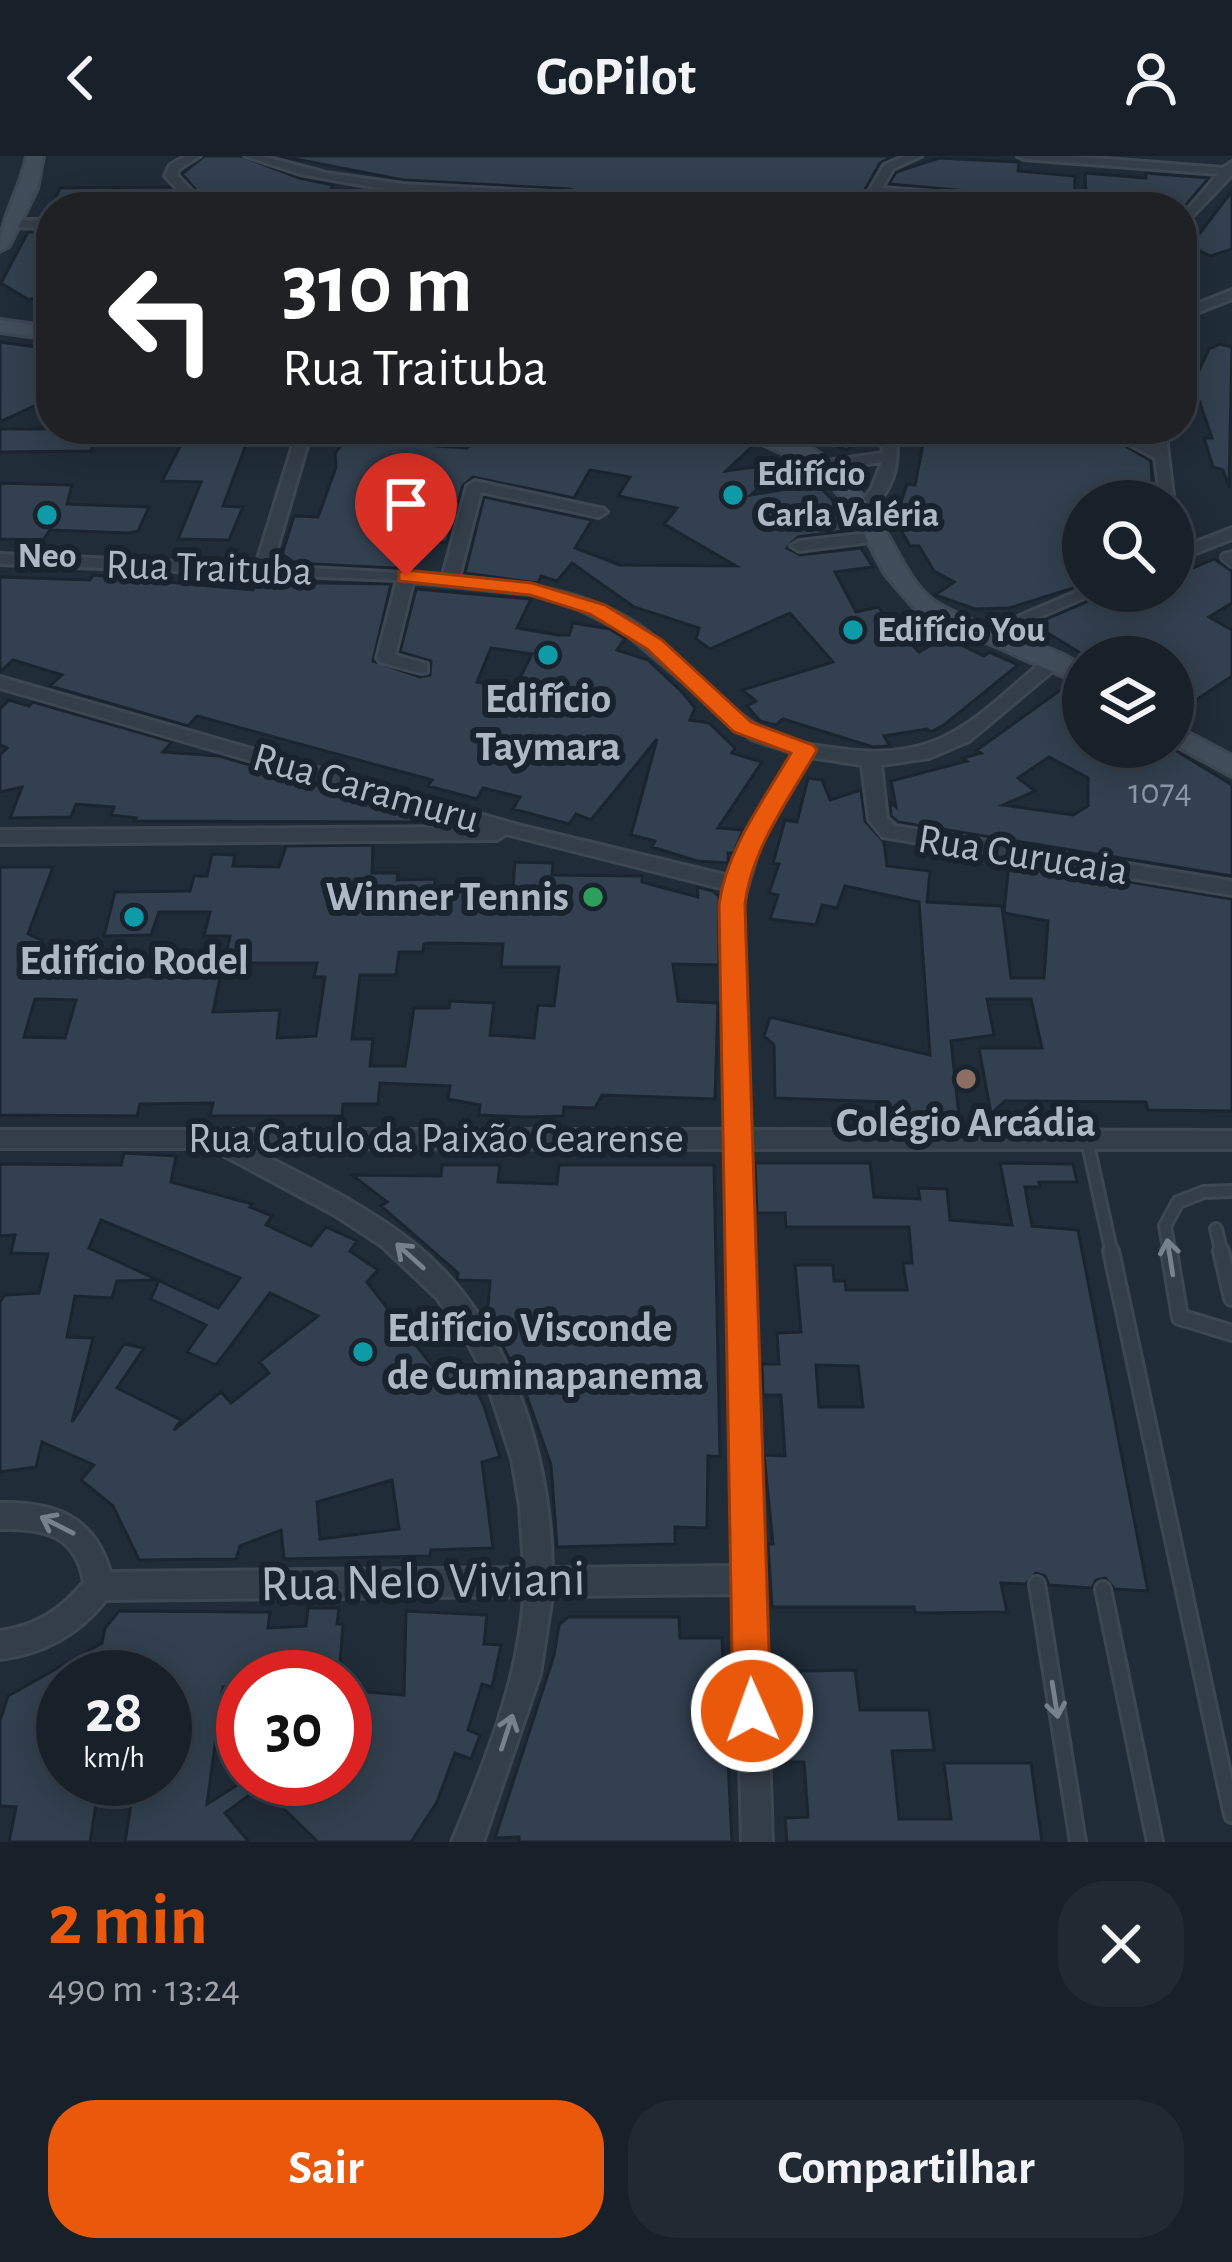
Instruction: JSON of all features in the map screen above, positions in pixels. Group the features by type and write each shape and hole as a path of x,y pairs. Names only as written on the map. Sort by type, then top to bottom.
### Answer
{"street":[{"path":"0,247 9,219 29,189 34,156"},
{"path":"186,192 171,176 174,167 194,156"},
{"path":"251,156 349,179 469,192"},
{"path":"885,192 872,191 888,167 915,156"},
{"path":"1024,156 1230,170"},
{"path":"1197,206 1230,170"},
{"path":"1197,308 1232,294"},
{"path":"0,326 36,330"},
{"path":"263,569 300,444"},
{"path":"788,444 827,465 862,509 916,598 942,615 1062,665"},
{"path":"862,509 882,490 888,444"},
{"path":"1139,444 1163,456"},
{"path":"1161,444 1166,480"},
{"path":"827,465 890,457"},
{"path":"450,579 475,486 599,512"},
{"path":"1194,548 1232,533"},
{"path":"799,546 878,538"},
{"name":"Rua Traituba","path":"0,559 406,576 532,589 597,610 655,645 742,727 805,750 871,760 948,745 991,717 1054,660"},
{"path":"406,576 386,655 396,664 421,668"},
{"path":"990,632 1062,603"},
{"name":"Rua Caramuru","path":"0,682 522,832 734,884"},
{"path":"1194,745 1232,767"},
{"path":"758,1842 747,1580 734,884 750,846 805,750"},
{"name":"Rua Curucaia","path":"871,760 878,820 890,832 1232,888"},
{"path":"0,837 522,832"},
{"name":"Rua Catulo da Paixão Cearense","path":"0,1139 1232,1140"},
{"path":"213,1139 369,1222 417,1260 450,1299 501,1383 532,1481 538,1602 512,1718 467,1842"},
{"path":"0,1516 34,1514 74,1532 97,1559 99,1586 80,1613 52,1631 0,1645"},
{"name":"Rua Nelo Viviani","path":"99,1586 747,1580"}],"lane":[{"path":"1087,1140 1232,1815"},
{"path":"1232,1191 1204,1192 1178,1202 1165,1226 1180,1317 1232,1333"},
{"path":"1216,1228 1232,1298"},
{"path":"1037,1585 1078,1842"},
{"path":"1103,1589 1155,1842"}],"building":[{"path":"204,156 241,156 333,185 330,192 198,192 182,174"},
{"path":"280,156 891,157 880,163 864,192 578,192 403,180"},
{"path":"939,158 1019,162 1018,171 1075,176 1074,192 966,192 889,184 896,172"},
{"path":"1085,173 1209,178 1197,192 1086,192"},
{"path":"169,187 174,192 58,192 60,188"},
{"path":"1232,191 1232,249 1211,256 1197,249 1197,237"},
{"path":"28,232 36,232 36,297 29,300 1,283"},
{"path":"0,342 36,347 36,405 0,422"},
{"path":"1220,344 1232,347 1229,488 1223,470 1213,467 1204,438 1212,438 1197,395 1197,374 1209,349"},
{"path":"0,429 36,429 36,444 94,444 91,451 0,452"},
{"path":"181,444 246,444 223,506 243,507 229,540 178,539 201,482 162,481"},
{"path":"342,444 467,448 472,444 752,444 726,471 785,463 751,495 817,484 840,508 852,530 798,537 787,548 800,555 861,548 873,567 835,572 856,612 878,607 919,652 945,637 984,656 989,652 1018,665 931,732 884,736 890,746 873,747 783,719 776,725 760,721 747,706 756,701 742,690 833,662 790,613 710,649 696,639 699,628 634,607 572,563 557,581 541,576 538,583 465,573 484,497 592,520 575,548 620,565 736,566 664,524 677,508 618,496 630,477 590,470 574,498 473,477 463,485 447,542 421,542 413,569 295,563 282,554 294,516 318,517 336,467 335,454","holes":["390,488 427,493 415,532 368,530 379,494"]},
{"path":"923,444 1122,444 1151,461 1152,480 1062,480 1062,592 1009,608 975,609 935,595 954,582 934,571 919,546 910,546 895,520 907,484 915,485"},
{"path":"0,483 72,485 67,504 149,507 138,531 129,533 50,530 43,540 0,539"},
{"path":"1214,559 1232,571 1232,603 1209,617 1232,630 1232,676 1194,701 1194,636 1062,636 1062,642 1046,632 1046,619 1062,612 1194,612 1194,567"},
{"path":"93,575 253,590 256,582 391,584 373,661 420,677 430,675 431,661 400,652 416,589 531,599 517,628 558,635 569,635 573,623 610,629 625,639 617,650 648,660 683,693 695,708 690,720 709,723 735,748 732,753 762,762 718,828 743,830 734,853 728,853 728,863 697,861 631,835 657,739 591,820 576,814 569,824 513,809 520,797 483,788 477,799 428,786 432,780 197,716 188,726 50,686 62,675 13,660 0,672 0,577 90,580","holes":["491,648 532,654 515,688 477,682"]},
{"path":"1062,689 1062,764 1049,757 1018,778 1035,791 1003,805 1073,815 1088,806 1088,778 1069,768 1194,768 1194,762 1232,785 1232,876 898,822 891,816 890,802 896,807 891,781 981,753 977,750"},
{"path":"9,700 29,706 33,702 172,742 163,752 219,756 325,787 322,792 418,815 417,822 134,821 136,818 111,815 114,807 76,804 71,817 10,818 22,787 0,792 0,755 7,748 0,745 0,709"},
{"path":"808,778 822,780 830,800 861,790 865,821 884,842 887,866 930,871 927,902 1002,906 1011,978 1044,978 1048,921 1004,913 1009,862 1232,899 1232,1111 1148,1110 1146,1102 1005,1101 991,1114 979,1048 1042,1048 1031,999 987,999 994,1035 951,1041 959,1115 889,1113 888,1102 775,1098 774,1045 764,1036 770,1017 930,1055 919,902 845,886 837,908 822,905 816,925 770,919 778,895 769,893 779,864 773,863 785,820 797,822"},
{"path":"373,845 372,873 398,873 397,880 435,879 434,890 507,891 513,887 515,862 553,863 552,875 642,876 642,882 698,897 697,887 713,891 719,896 719,965 673,964 678,1001 718,1003 715,1099 602,1095 595,1108 564,1107 563,1116 479,1115 480,1105 448,1099 450,1086 380,1083 378,1104 343,1104 342,1116 210,1116 213,1103 140,1104 137,1116 0,1115 0,867 53,867 28,934 42,940 30,975 220,978 213,1012 280,1010 277,1038 316,1036 325,977 314,977 317,963 224,963 230,936 204,936 210,912 159,912 151,935 104,936 115,892 190,891 194,876 207,876 212,854 235,855 233,866 279,867 286,846","holes":["424,944 503,944 501,967 559,967 554,1006 538,1005 534,1038 490,1035 494,1003 450,1001 449,1008 414,1008 405,1066 370,1066 373,1039 352,1039 360,975 396,975 399,952 423,952","35,999 76,1000 65,1038 24,1037"]},
{"path":"124,1153 176,1156 171,1182 252,1204 250,1207 272,1216 266,1225 311,1246 326,1227 357,1241 350,1251 378,1270 367,1282 437,1372 450,1365 459,1382 471,1378 484,1406 500,1457 482,1462 493,1548 431,1550 430,1556 284,1559 281,1530 240,1546 236,1559 139,1560 113,1506 81,1480 94,1465 42,1442 36,1467 0,1472 0,1302 5,1295 39,1293 48,1254 11,1253 15,1235 0,1236 0,1164 121,1165","holes":["101,1220 240,1278 218,1308 159,1280 151,1299 206,1325 187,1352 216,1365 270,1293 318,1316 259,1362 269,1373 231,1403 221,1392 174,1430 181,1420 117,1388 144,1348 124,1344 72,1422 93,1338 67,1337 75,1296 112,1298 117,1281 158,1280 89,1248","392,1480 399,1529 320,1539 317,1502"]},
{"path":"755,1163 870,1163 874,1197 920,1199 918,1188 947,1189 950,1220 1012,1225 1000,1163 1073,1164 1077,1182 1039,1182 1040,1187 1025,1187 1032,1226 1078,1230 1148,1591 1115,1589 1105,1578 1096,1580 1092,1588 1049,1585 1045,1576 1036,1573 1026,1584 1001,1583 1007,1612 772,1607 768,1544 773,1544 764,1455 785,1456 781,1395 763,1395 762,1364 779,1364 777,1333 801,1332 795,1265 833,1265 834,1281 845,1281 846,1290 907,1290 903,1263 912,1263 909,1227 786,1227 785,1213 757,1213","holes":["816,1365 858,1366 863,1407 819,1407"]},
{"path":"442,1165 500,1165 498,1182 557,1184 559,1165 714,1165 720,1457 708,1456 707,1528 675,1527 675,1544 557,1547 551,1465 523,1385 487,1316 490,1281 457,1280 458,1273 381,1206 387,1202 352,1175 441,1176"},
{"path":"308,1608 339,1608 341,1650 216,1650 216,1738 207,1804 216,1798 216,1806 235,1806 225,1813 249,1842 125,1842 131,1806 192,1806 192,1650 90,1650 102,1643 105,1628 119,1611 270,1612 268,1628 306,1626"},
{"path":"406,1611 487,1615 484,1644 501,1645 492,1687 482,1684 468,1730 480,1735 471,1759 455,1753 437,1802 411,1842 318,1842 281,1806 372,1806 372,1692 404,1695"},
{"path":"568,1617 679,1617 680,1638 722,1638 732,1842 495,1838 554,1655 559,1625"},
{"path":"855,1670 860,1710 929,1710 934,1750 892,1751 899,1819 951,1819 944,1763 1031,1763 1042,1842 787,1842 785,1818 808,1817 804,1762 782,1762 778,1711 804,1711 800,1671"},
{"path":"36,1680 36,1806 96,1806 90,1842 9,1842 16,1807 0,1806 0,1721 8,1696"}],"place":[{"name":"Edifício Carla Valéria","path":"733,495"},
{"name":"Neo","path":"47,515"},
{"name":"Edifício You","path":"853,630"},
{"name":"Edifício Taymara","path":"548,655"},
{"name":"Winner Tennis","path":"593,897"},
{"name":"Edifício Rodel","path":"134,917"},
{"name":"Colégio Arcádia","path":"966,1079"},
{"name":"Edifício Visconde de Cuminapanema","path":"363,1352"}],"route":[{"path":"406,576 532,589 597,610 655,645 742,727 805,750 750,846 734,884 732,905 752,1711"}]}
